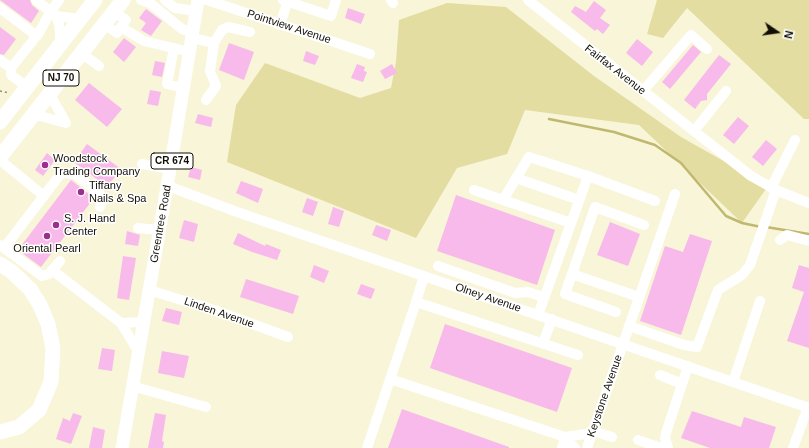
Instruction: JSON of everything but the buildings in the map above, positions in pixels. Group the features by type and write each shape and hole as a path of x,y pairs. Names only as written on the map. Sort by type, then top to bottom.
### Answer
{"highway":[{"name":"NJ 70","path":"0,122 95,0"},
{"name":"NJ 70","path":"0,158 118,6"},
{"path":"0,264 11,271 30,290 40,305 48,324 53,348 51,382 39,410 19,427 0,432"}],"main road":[{"name":"Greentree Road","path":"122,448 168,186 197,5"}],"street":[{"path":"36,0 53,13 59,24 61,44"},
{"path":"27,87 11,75 11,68 37,36 53,13 59,0"},
{"path":"141,0 150,4 192,35 214,43"},
{"path":"165,0 174,8 182,4 197,5"},
{"name":"Pointview Avenue","path":"207,0 370,54"},
{"path":"280,24 286,1 331,16 336,0"},
{"name":"Fairfax Avenue","path":"528,0 751,176 773,189"},
{"path":"104,24 117,33 122,27 126,20 118,6"},
{"path":"0,8 37,36"},
{"path":"53,13 80,19"},
{"path":"122,27 144,41 190,52"},
{"path":"206,100 216,86 210,71 214,43 222,30 228,27 250,32"},
{"path":"643,92 691,35 707,49"},
{"path":"174,48 168,84 184,88"},
{"path":"81,53 99,66"},
{"path":"0,60 11,68"},
{"path":"694,131 726,91"},
{"path":"33,114 66,123 49,93"},
{"path":"629,326 684,345 697,347 714,298 721,287 742,275 750,265 761,238 773,189 795,140"},
{"path":"502,200 529,157 588,176 655,201"},
{"path":"0,158 44,196"},
{"path":"142,164 170,170"},
{"path":"60,260 46,276 39,275 2,247 59,176 71,172 100,194 102,200 100,207"},
{"path":"538,314 588,176"},
{"path":"516,178 579,200"},
{"name":"Olney Avenue","path":"168,186 237,212 808,407"},
{"path":"773,189 809,203"},
{"path":"474,190 571,223"},
{"name":"Keystone Avenue","path":"587,448 675,194"},
{"path":"616,312 565,294 595,208 644,225"},
{"path":"138,228 160,230"},
{"path":"780,240 787,235 809,241"},
{"path":"438,266 515,293 528,292 543,298"},
{"path":"52,270 121,323 138,350"},
{"path":"572,274 639,297"},
{"path":"367,448 424,276"},
{"name":"Linden Avenue","path":"149,290 214,310 288,337"},
{"path":"733,382 760,301"},
{"path":"416,302 578,355"},
{"path":"543,343 552,319"},
{"path":"121,323 143,322"},
{"path":"668,448 665,438 666,433 688,366"},
{"path":"660,375 682,384"},
{"path":"390,379 565,437 593,432 612,437"},
{"path":"132,386 206,407"},
{"path":"793,448 808,407"},
{"path":"562,448 565,437"},
{"path":"565,437 575,448"},
{"path":"638,440 661,448"}],"path":[{"path":"0,91 11,94"}],"shaded area":[{"path":"657,0 809,0 809,119 804,119 687,8 663,38 647,34"},
{"path":"447,3 506,7 594,76 681,137 768,186 742,223 639,125 525,110 507,154 457,168 416,238 227,162 236,105 265,63 360,98 391,88 396,62 399,20"}],"waterway":[{"path":"549,119 614,132 655,145 681,163 726,216 742,223 761,227"},
{"path":"766,227 809,234"}],"place":[{"name":"Woodstock Trading Company","path":"45,165"},
{"name":"Tiffany Nails & Spa","path":"81,192"},
{"name":"S. J. Hand Center","path":"56,225"},
{"name":"Oriental Pearl","path":"47,236"}]}
